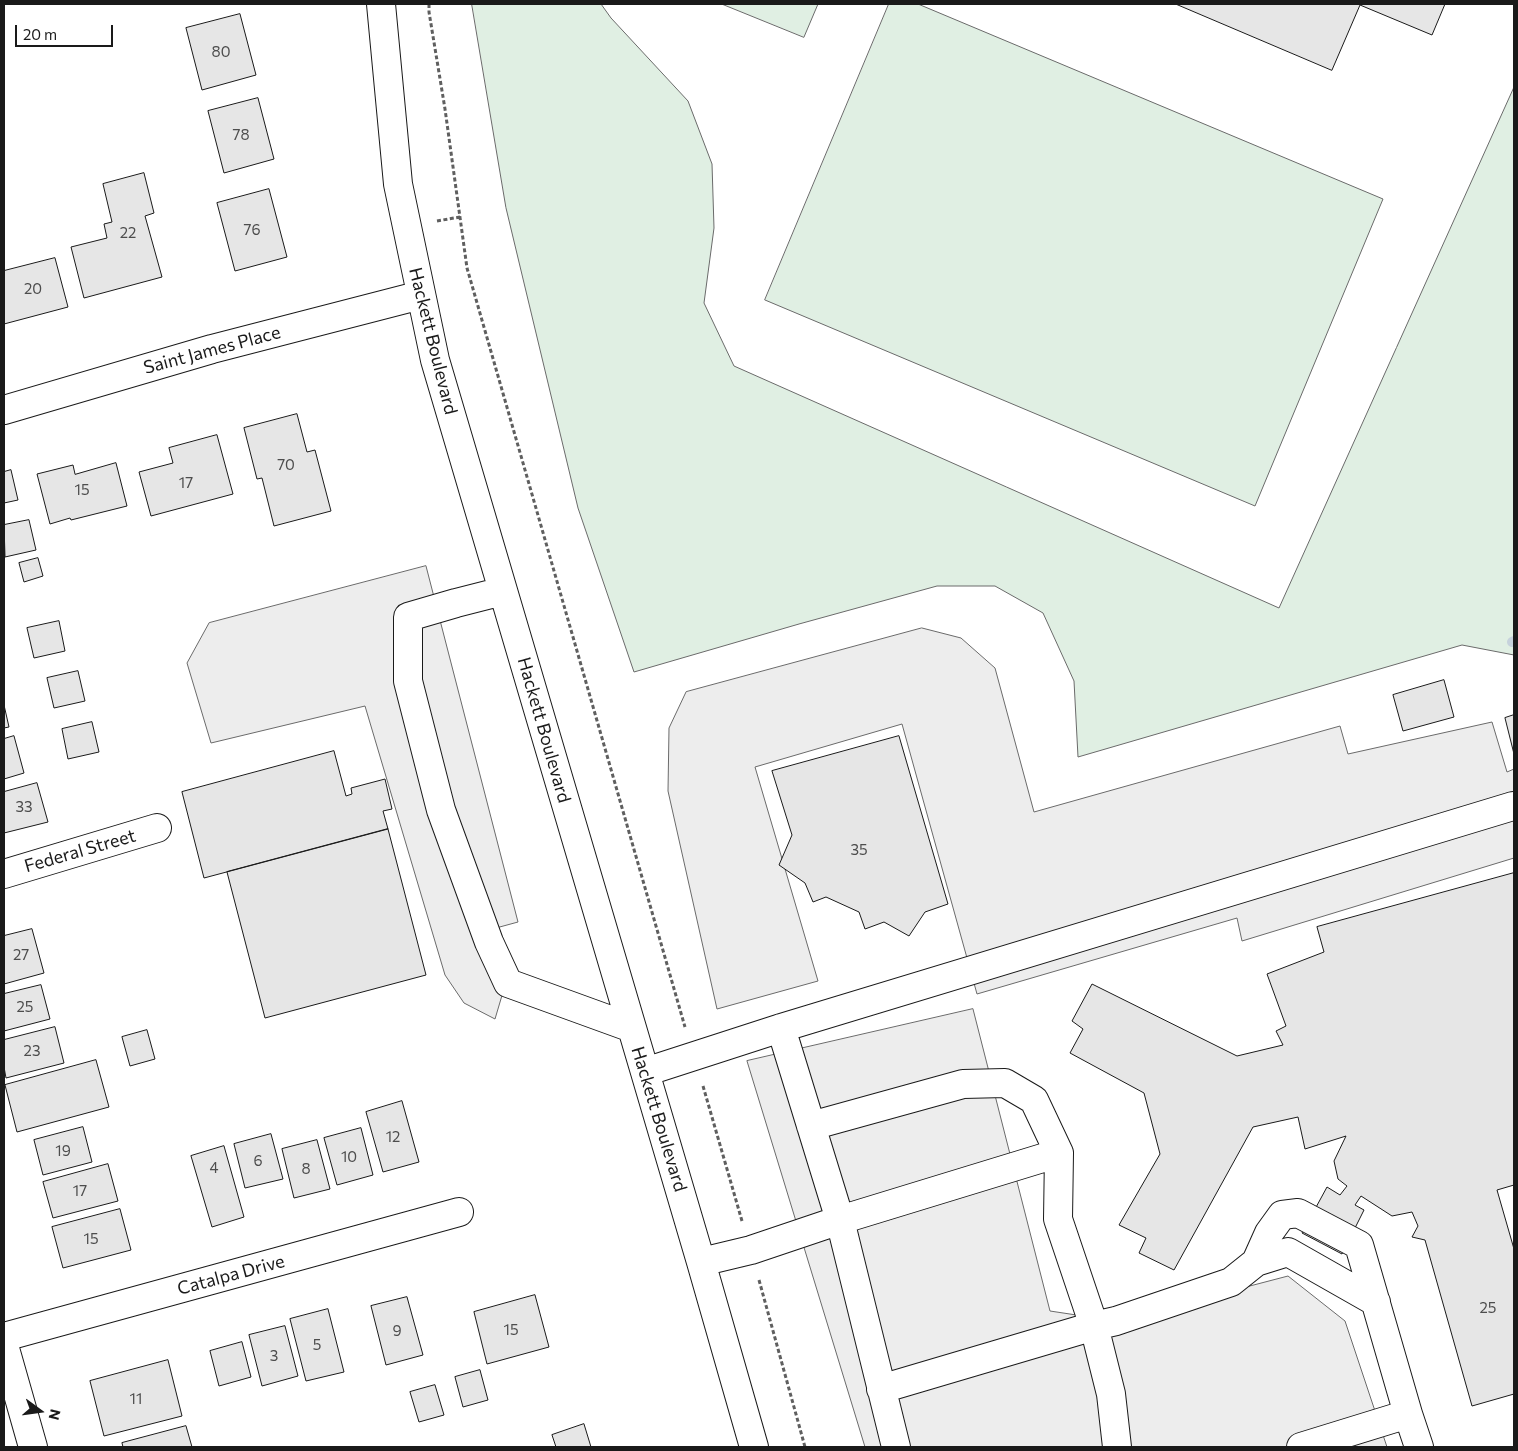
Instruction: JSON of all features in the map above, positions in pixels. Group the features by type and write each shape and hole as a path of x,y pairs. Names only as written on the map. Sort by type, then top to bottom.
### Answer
{"street":[{"name":"Hackett Boulevard","path":"382,4 398,184 435,360 754,1447"},
{"name":"Saint James Place","path":"4,410 212,349 421,295"},
{"path":"503,591 408,618 408,681 441,810 489,942 508,983 632,1028"},
{"path":"645,1072 781,1028 1513,806"},
{"name":"Federal Street","path":"4,874 157,828"},
{"path":"781,1028 840,1220 896,1447"},
{"path":"811,1126 963,1084 1006,1083 1034,1100 1059,1154 1058,1219 1094,1326 1111,1394 1117,1447"},
{"path":"701,1262 751,1250 840,1220 1059,1154"},
{"name":"Catalpa Drive","path":"4,1337 459,1212"},
{"path":"1256,1262 1269,1233 1282,1215 1298,1212 1359,1245 1419,1447"},
{"path":"881,1389 1116,1321 1231,1282 1256,1262 1288,1252 1376,1302"},
{"path":"4,1345 33,1447"},
{"path":"1302,1447 1408,1414"}],"path":[{"path":"429,4 467,268 751,1250 805,1447"},
{"path":"432,222 460,217"}],"green space":[{"path":"472,4 601,4 611,18 688,101 712,164 714,228 704,303 734,366 1279,608 1514,87 1514,655 1462,645 1078,757 1074,681 1043,613 995,586 937,586 634,672 578,508 506,208"},
{"path":"722,4 818,4 804,37"},
{"path":"889,4 918,4 1383,199 1255,506 765,300"}],"shaded area":[{"path":"426,566 518,922 496,928 511,965 495,1019 464,1003 445,975 365,706 211,743 187,663 209,623"},
{"path":"922,628 961,638 995,668 1034,812 1340,726 1348,754 1492,722 1507,772 1514,769 1514,858 1242,941 1237,918 977,994 902,724 755,767 818,981 717,1009 668,791 669,728 686,692"},
{"path":"973,1009 1050,1311 1116,1321 1288,1276 1345,1321 1387,1447 865,1447 747,1061"}],"building":[{"path":"1176,4 1445,4 1432,35 1360,5 1332,70"},
{"path":"240,14 256,75 202,90 186,28"},
{"path":"258,98 274,159 224,173 208,111"},
{"path":"144,173 154,213 145,216 162,277 84,298 71,247 107,238 104,224 112,222 103,184"},
{"path":"269,189 287,257 235,271 217,203"},
{"path":"55,258 68,307 4,324 4,271"},
{"path":"297,414 307,452 315,450 331,511 274,526 262,478 257,479 244,428"},
{"path":"217,435 233,494 151,516 139,472 173,463 169,448"},
{"path":"116,463 127,506 50,524 37,474 73,465 75,474"},
{"path":"11,470 18,500 4,503 4,472"},
{"path":"29,520 36,550 5,557 4,525"},
{"path":"38,558 43,576 24,582 19,563"},
{"path":"59,621 65,651 34,658 27,628"},
{"path":"78,671 85,701 54,708 47,678"},
{"path":"1444,680 1454,717 1403,731 1393,695"},
{"path":"4,705 9,727 4,728"},
{"path":"1514,715 1514,754 1505,718"},
{"path":"92,722 99,752 68,759 62,729"},
{"path":"14,736 24,773 4,779 4,739"},
{"path":"899,736 948,904 925,912 909,936 884,922 865,929 859,912 826,897 813,902 805,883 779,865 792,835 772,771"},
{"path":"334,751 346,796 352,794 351,788 385,779 392,809 383,811 388,829 204,878 182,792"},
{"path":"37,783 48,822 4,833 4,792"},
{"path":"388,829 426,975 265,1018 227,872"},
{"path":"1514,873 1514,1185 1497,1190 1514,1249 1514,1394 1472,1406 1425,1240 1412,1237 1418,1226 1412,1212 1392,1216 1361,1196 1355,1205 1364,1210 1342,1254 1302,1233 1327,1187 1340,1195 1347,1186 1338,1179 1334,1161 1346,1136 1305,1149 1298,1117 1253,1127 1174,1270 1139,1253 1146,1238 1119,1225 1160,1154 1144,1093 1070,1053 1083,1029 1072,1021 1092,984 1237,1056 1283,1045 1276,1031 1286,1026 1267,974 1324,952 1317,927"},
{"path":"32,929 44,973 4,984 4,936"},
{"path":"41,985 50,1019 4,1031 4,994"},
{"path":"55,1027 64,1063 6,1078 4,1040"},
{"path":"147,1030 155,1059 130,1066 122,1037"},
{"path":"96,1060 109,1107 17,1132 5,1085"},
{"path":"402,1101 419,1162 383,1172 366,1112"},
{"path":"83,1127 92,1162 43,1175 34,1140"},
{"path":"361,1128 373,1175 337,1185 324,1138"},
{"path":"271,1134 283,1179 245,1188 234,1144"},
{"path":"317,1140 330,1189 294,1198 282,1149"},
{"path":"224,1146 244,1217 212,1227 191,1156"},
{"path":"108,1164 118,1201 53,1218 43,1182"},
{"path":"120,1209 131,1250 63,1268 52,1227"},
{"path":"535,1295 549,1347 487,1364 474,1312"},
{"path":"407,1297 423,1355 386,1365 371,1306"},
{"path":"328,1309 344,1372 306,1381 290,1319"},
{"path":"285,1326 298,1376 262,1386 249,1335"},
{"path":"242,1342 251,1377 219,1386 210,1351"},
{"path":"168,1360 182,1416 104,1436 90,1381"},
{"path":"480,1370 488,1400 463,1407 455,1377"},
{"path":"435,1385 444,1415 419,1422 410,1392"},
{"path":"584,1424 591,1447 556,1447 552,1435"},
{"path":"186,1426 192,1447 123,1447 122,1443"}]}
